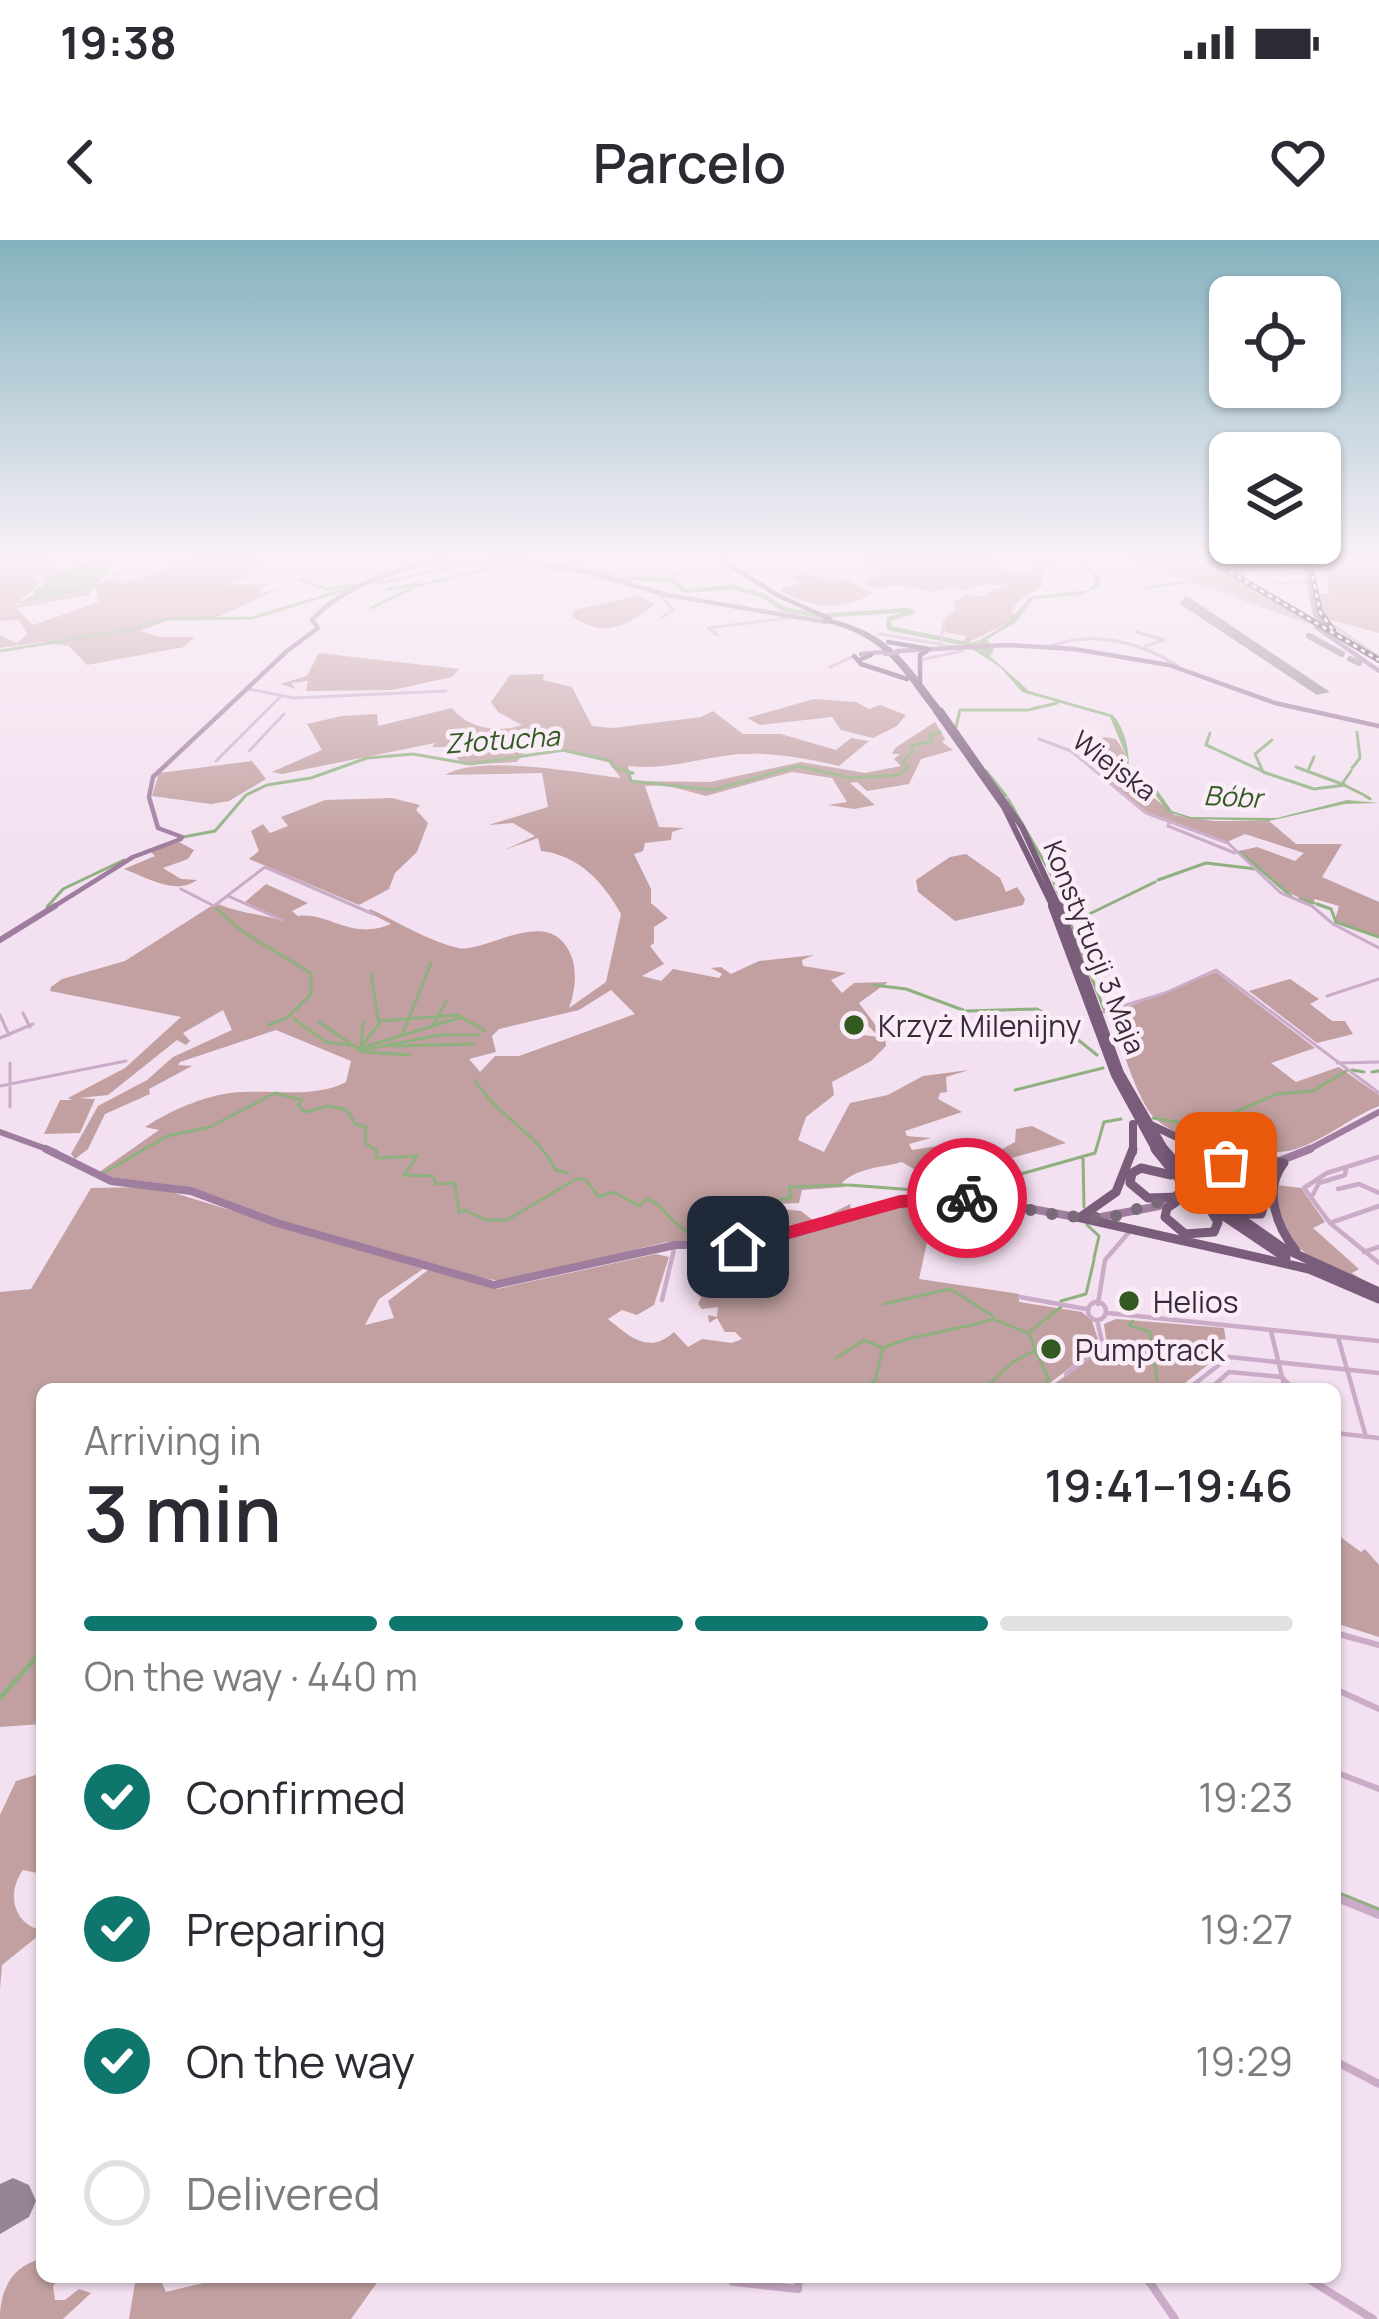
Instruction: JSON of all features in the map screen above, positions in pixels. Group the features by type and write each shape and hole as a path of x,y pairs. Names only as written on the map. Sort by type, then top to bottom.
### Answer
{"main road":[{"path":"854,657 871,655"},
{"path":"854,657 879,666 903,655"},
{"name":"Konstytucji 3 Maja","path":"906,655 909,681 1028,837 1100,1013 1131,1106"},
{"path":"907,655 918,689"},
{"name":"Konstytucji 3 Maja","path":"907,655 918,689 1021,836 1150,1148 1185,1192 1204,1198 1251,1237 1315,1268"},
{"path":"854,657 863,665 909,681"},
{"path":"1131,1106 1167,1136 1245,1160 1284,1162"},
{"path":"1077,1217 1104,1209 1115,1196 1134,1144 1131,1106"},
{"path":"1185,1192 1179,1160 1195,1151 1212,1154 1228,1165 1227,1176 1217,1185"},
{"path":"1284,1162 1273,1174 1272,1185 1284,1235 1315,1268"},
{"path":"1141,1168 1157,1168 1185,1192 1143,1196 1131,1186 1130,1176 1141,1168"},
{"path":"1204,1198 1242,1216 1257,1216 1266,1209 1266,1200 1254,1189 1217,1185"},
{"path":"1185,1192 1167,1208 1166,1220 1181,1233 1197,1237 1213,1233 1218,1224 1204,1198"},
{"path":"1077,1217 1315,1268 1379,1295"}],"street":[{"path":"0,940 128,859 182,837 158,828 149,797 153,777 283,655"},
{"path":"832,666 854,657 880,655"},
{"path":"1110,655 1168,664 1282,706 1378,724"},
{"path":"1157,655 1168,664"},
{"path":"248,688 281,696 446,691"},
{"path":"216,761 281,696"},
{"path":"248,751 284,714"},
{"path":"255,722 275,724"},
{"name":"Wiejska","path":"1039,739 1062,746 1134,806 1197,830 1243,855 1274,888 1379,948"},
{"name":"Wiejska","path":"1169,822 1168,826 1186,836 1243,855"},
{"path":"1186,836 1197,830"},
{"path":"181,890 214,906 265,867 373,914"},
{"path":"228,896 282,920"},
{"path":"1100,1013 1166,993 1216,970 1379,1093"},
{"path":"1327,996 1379,980"},
{"path":"0,1038 32,1026 23,1013"},
{"path":"0,1015 9,1035"},
{"path":"0,1086 126,1061"},
{"path":"1336,1063 1379,1062"},
{"path":"10,1063 10,1107"},
{"path":"0,1132 60,1154 89,1174 111,1181 191,1191 278,1223 494,1285 675,1245 759,1244 923,1198 976,1199 1077,1217 1117,1217 1284,1162 1379,1112"},
{"path":"1377,1254 1364,1252 1330,1223 1304,1188 1306,1183 1379,1157"},
{"path":"1311,1198 1320,1182 1346,1174 1346,1169"},
{"path":"1337,1189 1358,1184 1379,1193"},
{"path":"1330,1223 1379,1206"},
{"path":"1098,1304 1105,1260 1128,1229"},
{"path":"662,1300 675,1245"},
{"path":"1364,1252 1377,1254"},
{"path":"1019,1297 1085,1309 1097,1319 1102,1346 1066,1373"},
{"path":"1085,1309 1098,1304"},
{"path":"1098,1304 1108,1312 1379,1341"},
{"path":"1097,1319 1108,1312"},
{"path":"1271,1330 1286,1383"},
{"path":"1339,1337 1366,1437"},
{"path":"1194,1383 1225,1358 1379,1372"},
{"path":"1208,1370 1221,1379"},
{"path":"1217,1383 1229,1372 1282,1377"},
{"path":"1257,1375 1259,1383"},
{"path":"1341,1434 1379,1438"},
{"path":"1341,1635 1379,1645"},
{"path":"1341,1692 1379,1709"},
{"path":"1341,1774 1379,1789"},
{"path":"1341,1899 1379,1915"},
{"path":"1341,2064 1379,2084"},
{"path":"742,2283 798,2289 798,2283"},
{"path":"1150,2283 1175,2319"},
{"path":"1315,2283 1373,2319"}],"shaded area":[{"path":"78,655 141,655 87,665"},
{"path":"318,655 459,669 452,677 392,690 306,691 308,681 291,683 296,689 280,684 307,676"},
{"path":"981,655 991,655 1029,691 1113,715 1126,742 1128,772 1157,790 1172,811 1191,817 1277,818 1347,800 1379,803 1345,804 1269,821 1192,819 1168,812 1154,793 1123,772 1126,755 1110,717 1022,692 1000,667"},
{"path":"544,674 543,680 572,687 592,726 613,728 701,717 713,711 743,734 781,734 836,750 851,738 869,741 839,766 781,755 737,754 664,766 628,766 631,781 710,782 801,762 865,773 901,766 894,759 900,754 892,754 895,748 935,722 945,739 942,742 953,750 921,759 909,784 867,791 857,782 850,783 875,805 854,809 828,805 847,802 832,778 792,772 706,796 665,785 645,786 659,827 684,828 672,832 671,840 645,843 643,851 634,854 651,889 651,903 668,918 654,927 650,946 664,964 642,976 661,981 673,969 719,978 722,974 711,968 721,967 731,974 759,961 814,955 802,960 803,966 846,973 831,980 842,993 854,983 888,982 859,1003 877,1027 898,1037 875,1033 864,1021 846,1022 863,1035 885,1038 886,1046 871,1061 832,1082 834,1095 806,1117 798,1140 824,1152 850,1103 888,1095 923,1076 969,1070 946,1077 947,1092 938,1099 962,1112 905,1131 907,1136 931,1138 909,1144 912,1150 950,1144 952,1148 937,1151 937,1155 978,1160 1015,1142 1016,1129 1032,1126 1066,1143 932,1180 902,1162 870,1169 848,1178 844,1187 802,1190 799,1203 777,1204 763,1217 770,1220 780,1209 801,1211 815,1222 850,1204 851,1209 870,1208 762,1240 666,1242 506,1282 280,1221 182,1186 95,1175 159,1130 145,1127 192,1103 230,1093 309,1092 346,1082 351,1061 276,1030 180,1062 178,1065 192,1066 149,1089 150,1094 105,1114 88,1149 75,1159 71,1154 98,1106 147,1080 173,1057 232,1030 223,1010 183,1033 190,1041 186,1045 177,1040 108,1095 79,1098 95,1099 80,1133 44,1134 60,1100 72,1100 68,1098 125,1068 181,1017 50,991 51,987 62,979 125,961 216,903 286,922 245,902 266,884 308,903 292,911 298,916 363,929 391,924 368,912 370,909 458,948 532,931 547,932 560,939 572,959 575,981 569,1008 606,982 621,914 607,892 579,865 541,851 538,838 504,850 535,836 513,823 488,825 548,807 542,773 445,775 505,765 621,778 608,762 560,751 533,735 513,734 526,750 517,762 464,765 452,753 455,747 432,747 435,743 282,774 272,772 322,750 307,724 342,716 377,714 378,726 452,708 466,721 484,727 522,725 498,712 491,702 510,675","holes":["611,990 635,1014 519,1056 495,1056 480,1072 469,1059 496,1052 492,1036 499,1029 579,1010"]},
{"path":"814,699 856,702 869,709 880,705 906,715 897,726 873,738 841,730 832,717 760,725 747,718"},
{"path":"1116,739 1126,755 1123,772 1175,815 1269,821 1296,844 1342,844 1322,877 1379,902 1379,938 1334,923 1339,906 1315,899 1311,904 1275,885 1239,851 1257,847 1295,861 1304,853 1245,834 1227,842 1147,812 1101,777 1106,775 1091,762 1103,754 1090,742"},
{"path":"252,761 266,779 229,801 211,804 152,796 159,773"},
{"path":"392,798 420,805 416,810 428,823 417,852 395,873 389,889 359,905 249,859 259,851 251,831 263,824 270,833 288,826 281,817 325,800"},
{"path":"179,842 194,850 188,859 163,868 181,879 197,880 179,886 160,884 124,869 155,856 150,851"},
{"path":"966,854 1000,878 1006,892 1017,887 1025,899 1023,905 955,921 918,892 916,880 950,857"},
{"path":"1216,972 1315,1048 1271,1063 1296,1082 1339,1067 1379,1095 1379,1106 1307,1145 1280,1152 1217,1146 1159,1122 1137,1088 1110,1014"},
{"path":"1290,979 1319,999 1310,1004 1332,1021 1345,1021 1353,1034 1317,1043 1249,991"},
{"path":"1274,1179 1277,1185 1301,1188 1325,1222 1313,1228 1359,1269 1352,1273 1379,1290 1320,1262 1292,1240 1277,1205"},
{"path":"155,1187 423,1269 379,1299 365,1325 394,1318 388,1301 428,1270 497,1289 656,1254 669,1257 654,1305 637,1315 622,1310 608,1319 640,1341 656,1342 674,1332 688,1347 702,1339 732,1343 742,1339 735,1332 725,1332 717,1318 709,1323 708,1315 717,1317 718,1307 702,1309 696,1290 716,1268 710,1255 687,1251 688,1247 742,1249 904,1203 935,1206 919,1279 1019,1294 1019,1302 1082,1312 1092,1321 1100,1345 1050,1383 36,1383 36,1724 0,1727 0,1292 31,1289 91,1188"},
{"path":"1116,1319 1224,1328 1226,1341 1215,1343 1220,1355 1185,1383 1055,1383 1107,1346 1104,1324"},
{"path":"1341,1537 1361,1552 1365,1549 1379,1565 1379,1637 1341,1625"},
{"path":"36,1775 36,1873 23,1870 14,1895 17,1912 36,1929 36,1938 2,1965 0,1989 0,1815 16,1781"},
{"path":"36,2261 36,2283 55,2283 55,2300 65,2300 79,2289 91,2293 63,2319 0,2319 10,2280"},
{"path":"135,2283 162,2283 166,2292 203,2283 377,2283 351,2319 129,2319"}],"waterway":[{"name":"Złotucha","path":"956,727 960,710 1028,710 1057,703"},
{"name":"Złotucha","path":"183,837 215,831 246,795 267,785 311,778 367,758 413,754 470,764 564,750 611,761 614,767 633,773 629,773 631,781 713,790 798,766 851,778 898,775 908,768 903,761 913,752 911,746 932,741 930,735 940,732"},
{"path":"1352,768 1360,758 1357,732"},
{"path":"1210,733 1206,745 1213,748"},
{"name":"Bóbr","path":"1272,740 1255,754 1263,772 1314,789 1344,785"},
{"name":"Bóbr","path":"1215,749 1262,771"},
{"path":"1308,771 1314,757"},
{"path":"1296,767 1342,784"},
{"path":"986,771 1006,796"},
{"path":"1342,784 1351,771"},
{"path":"1344,785 1362,794"},
{"path":"1364,795 1370,799"},
{"path":"1008,799 1050,872 1104,1009"},
{"path":"1240,852 1291,896"},
{"name":"Złotucha","path":"47,907 63,889 124,860"},
{"path":"1158,880 1206,863 1256,869"},
{"path":"1077,920 1155,882"},
{"path":"1300,899 1314,903"},
{"path":"1317,904 1331,909 1336,922 1379,937"},
{"path":"216,908 243,932 311,973 311,994 288,1017 269,1025"},
{"path":"1086,957 1093,956 1099,943"},
{"path":"409,1019 431,963"},
{"path":"360,1048 379,1024 371,974"},
{"path":"874,985 906,989 963,1010"},
{"path":"438,1017 446,1002"},
{"path":"966,1011 1037,1009 1051,1017"},
{"path":"409,1019 438,1017"},
{"path":"433,1026 438,1017"},
{"path":"438,1017 462,1017"},
{"path":"433,1026 462,1017"},
{"path":"462,1017 485,1031"},
{"path":"294,1019 326,1042 349,1045"},
{"path":"379,1021 409,1019"},
{"path":"403,1033 409,1019"},
{"path":"1052,1019 1097,1055"},
{"path":"319,1022 358,1049 433,1026"},
{"path":"361,1044 363,1022"},
{"path":"359,1051 439,1035 479,1035"},
{"path":"392,1046 474,1044"},
{"path":"364,1052 410,1055"},
{"path":"1015,1090 1103,1068"},
{"path":"1352,1070 1364,1072"},
{"path":"1153,1118 1202,1126 1277,1094 1313,1091 1346,1071"},
{"path":"1372,1072 1379,1071"},
{"path":"475,1080 556,1170 568,1173"},
{"path":"102,1174 167,1136 210,1127 275,1093 302,1100 298,1105 305,1112 329,1106 347,1110 355,1124 366,1127 365,1143 376,1150 377,1158 417,1156 404,1175 433,1176 436,1184 455,1183 459,1212 465,1210 486,1220 507,1220 573,1181"},
{"path":"849,1185 954,1193 1095,1153 1104,1122 1121,1119"},
{"path":"1083,1157 1084,1207"},
{"path":"575,1179 585,1179 599,1197 614,1192 639,1206 647,1199 685,1230 709,1234 755,1234 748,1230 763,1223 755,1216 766,1205 791,1198 789,1187 847,1185"},
{"path":"1087,1225 1099,1236 1094,1258"},
{"path":"1061,1301 1086,1294 1094,1260"},
{"path":"884,1304 950,1289 993,1316"},
{"path":"1035,1350 1029,1332 1061,1307"},
{"path":"883,1348 993,1319 1028,1333"},
{"path":"1133,1321 1129,1325 1150,1332 1157,1380"},
{"path":"836,1358 864,1340 883,1348"},
{"path":"871,1383 883,1348"},
{"path":"990,1383 1035,1350"},
{"path":"1035,1350 1049,1379 1045,1383"},
{"path":"0,1698 36,1658"},
{"path":"1341,1894 1379,1910"}],"taxiway":[{"path":"1350,659 1359,663"}],"runway":[{"path":"1266,655 1322,692"},
{"path":"0,2211 13,2201"}],"railway":[{"path":"1371,655 1379,660"}],"way so far":[{"path":"967,1198 1062,1216 1117,1217 1215,1184 1229,1174 1226,1163"}],"place":[{"name":"Krzyż Milenijny","path":"854,1025"},
{"name":"Helios","path":"1129,1301"},
{"name":"Pumptrack","path":"1051,1349"}],"route":[{"path":"738,1247 900,1202 967,1198"}]}
